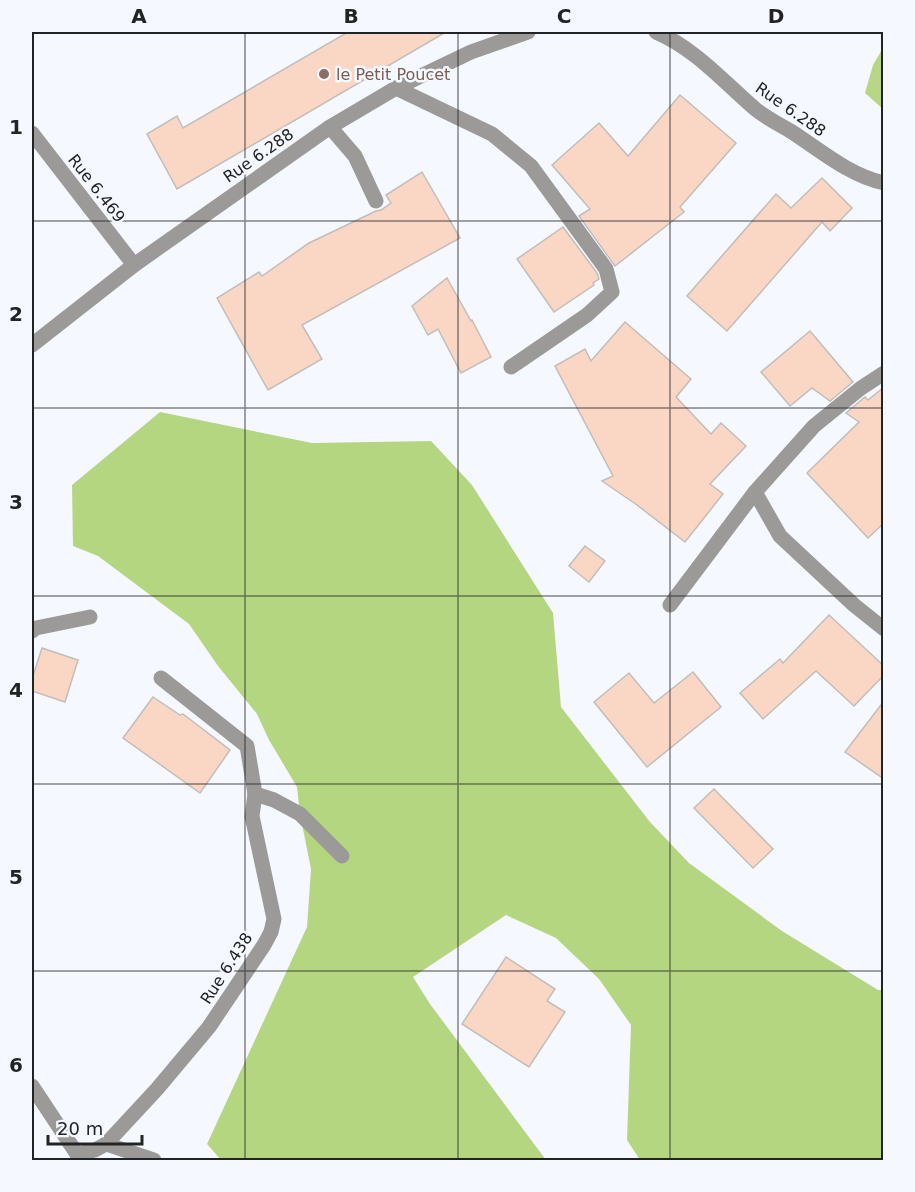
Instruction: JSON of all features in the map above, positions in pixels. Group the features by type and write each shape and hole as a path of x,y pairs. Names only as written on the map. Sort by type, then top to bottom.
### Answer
{"street":[{"name":"Rue 6.288","path":"32,345 134,265 330,127 396,88 471,52 528,32"},
{"name":"Rue 6.288","path":"656,32 670,37 712,69 756,110 848,169 884,183"},
{"path":"396,88 492,134 531,166 606,269 612,292 587,315 511,367"},
{"path":"330,127 355,156 376,201"},
{"name":"Rue 6.469","path":"32,133 134,265"},
{"path":"670,605 755,492 814,426 861,388 884,373"},
{"path":"755,492 780,536 854,605 884,629"},
{"path":"32,631 36,628 90,617"},
{"name":"Rue 6.438","path":"77,1157 106,1144 157,1089 209,1027 271,933 274,919 252,816 255,794 247,746 161,678"},
{"path":"255,794 300,814 342,856"},
{"path":"32,1086 77,1157"},
{"path":"106,1144 154,1161"}],"green space":[{"path":"883,48 883,109 865,93 873,65"},
{"path":"160,412 312,443 431,441 472,485 553,613 561,707 650,822 689,863 782,931 878,990 883,990 883,1160 640,1160 627,1140 631,1025 599,979 556,938 506,915 413,977 430,1004 546,1160 221,1160 207,1144 307,927 311,869 297,787 269,740 257,714 218,666 189,624 98,556 73,546 72,485"}],"building":[{"name":"le Petit Poucet","path":"348,32 446,32 177,189 147,134 177,116 183,128"},
{"path":"680,95 736,143 680,207 684,212 615,266 579,216 590,209 552,165 599,123 628,156"},
{"path":"422,172 460,238 302,325 322,359 268,390 217,298 259,272 262,276 309,243 381,210 391,203 386,195"},
{"path":"822,178 852,208 830,231 822,222 727,331 687,296 776,194 791,208"},
{"path":"563,227 599,279 593,283 594,285 554,312 517,259"},
{"path":"447,278 491,357 461,373 438,329 428,335 412,306"},
{"path":"625,322 691,379 676,397 711,434 721,423 746,446 710,484 723,494 685,542 602,481 613,476 555,366 585,349 591,361"},
{"path":"810,331 853,382 830,401 812,388 790,406 761,372"},
{"path":"884,387 884,523 868,538 807,473 859,422 846,413 865,397 868,400"},
{"path":"585,546 605,561 589,582 569,566"},
{"path":"829,615 884,666 884,675 854,706 816,671 763,719 740,693 780,659 783,663"},
{"path":"42,648 78,660 65,702 32,691 32,679"},
{"path":"693,672 721,707 647,767 594,702 629,673 654,703"},
{"path":"153,697 180,715 183,714 230,750 200,793 123,738"},
{"path":"884,701 884,779 845,752"},
{"path":"714,789 773,849 753,868 694,808"},
{"path":"506,957 555,989 547,1001 565,1012 529,1067 462,1024"}],"place":[{"name":"le Petit Poucet","path":"324,74"}]}
